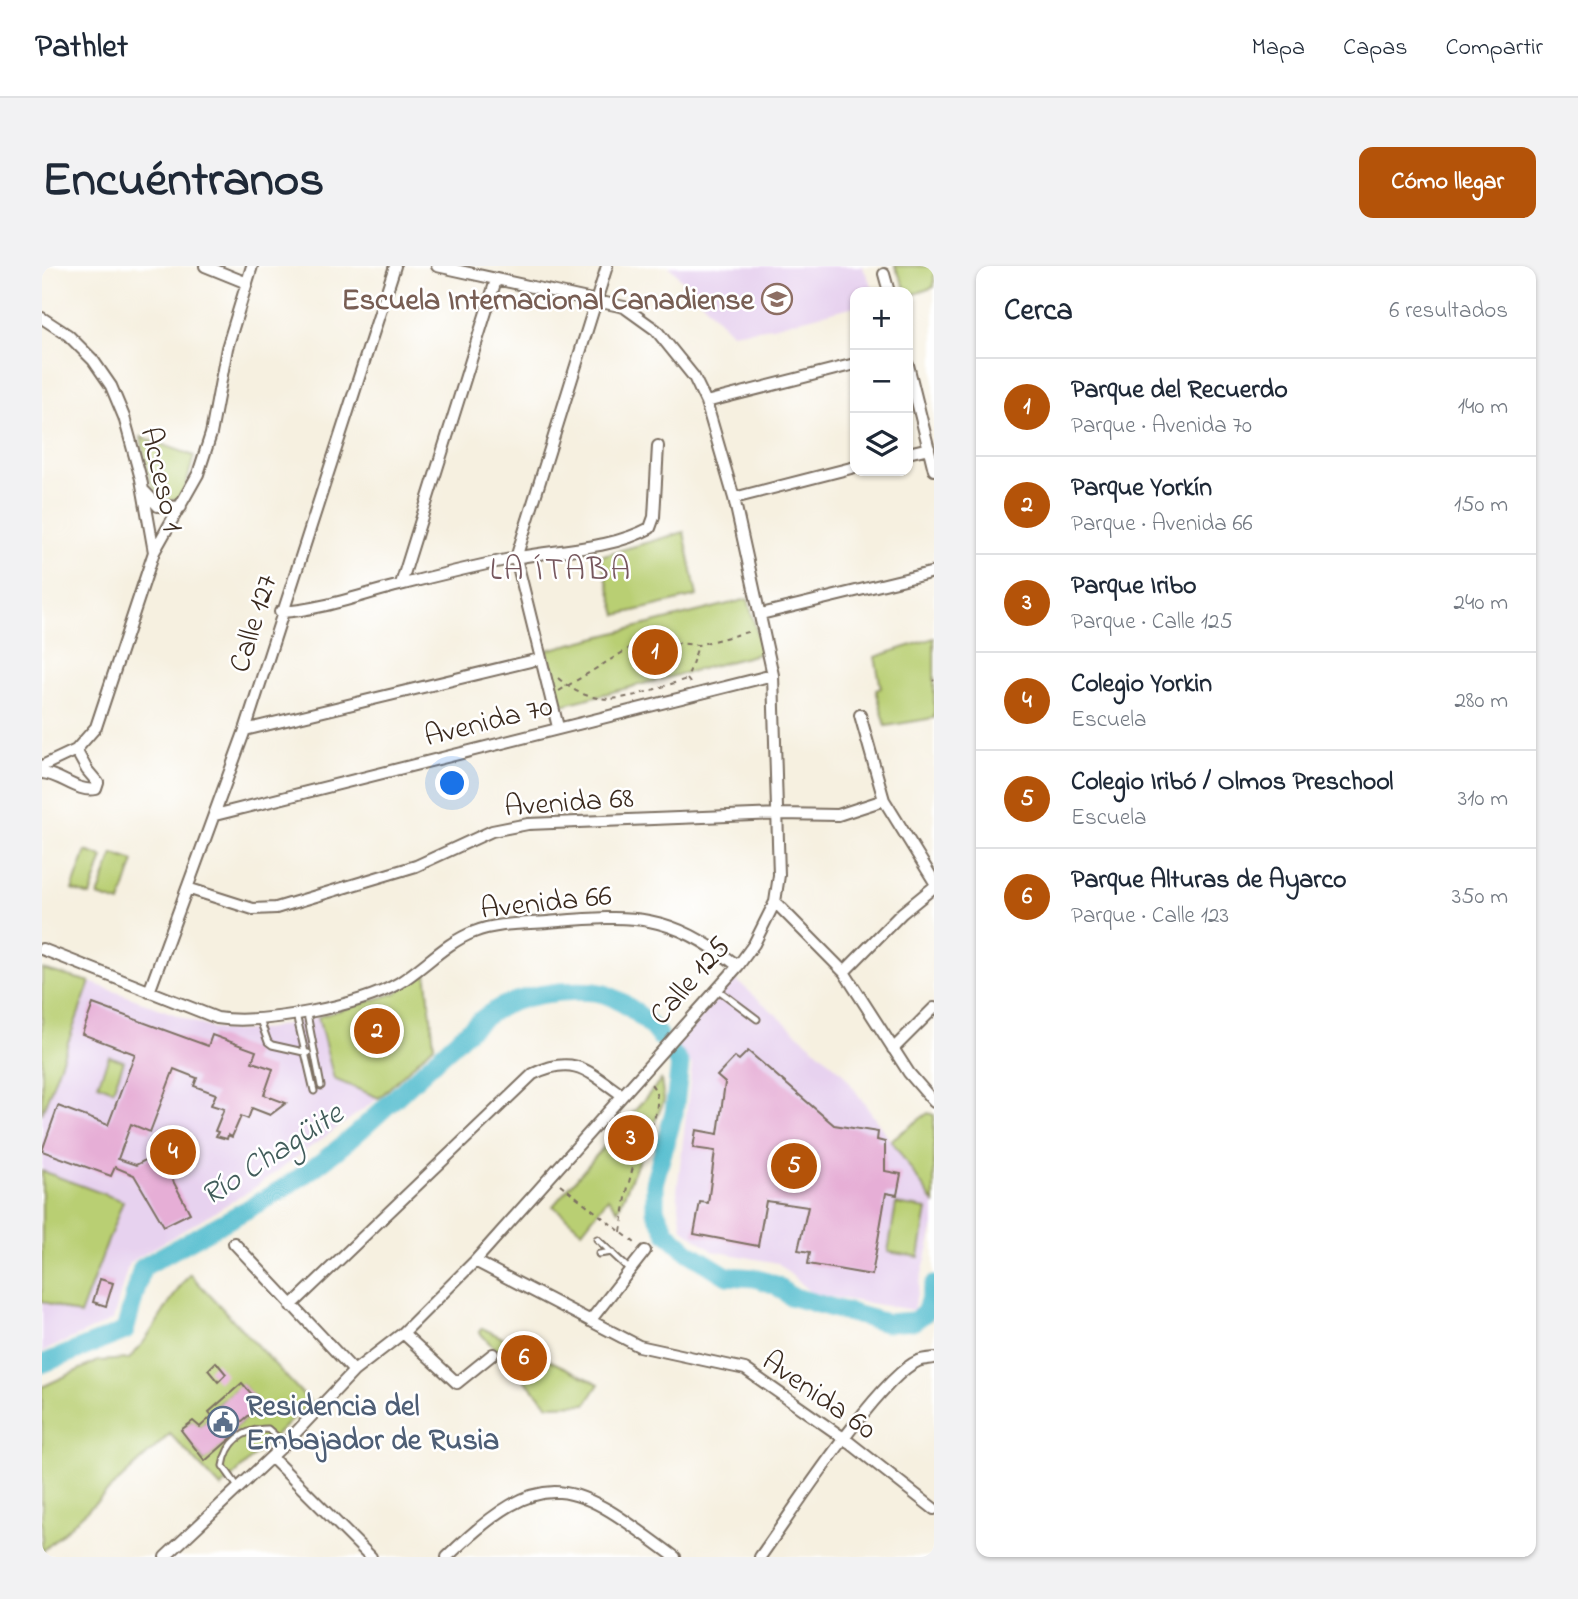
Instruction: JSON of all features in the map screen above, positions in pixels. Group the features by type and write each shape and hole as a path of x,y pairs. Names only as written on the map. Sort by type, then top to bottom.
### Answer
{"street":[{"path":"205,266 247,284"},
{"path":"154,552 198,474 211,434 227,348 252,266"},
{"name":"Calle 127","path":"149,992 245,730 280,612 395,266"},
{"name":"Calle 125","path":"165,1557 285,1444 354,1371 403,1333 475,1261 738,966 754,944 775,902 779,875 780,814 773,675 734,498 706,401 694,377 656,330 632,312 597,299 437,266"},
{"path":"558,727 516,558 607,266"},
{"path":"884,274 888,287"},
{"path":"401,584 496,280"},
{"name":"Acceso 1","path":"42,318 76,343 93,360 111,386 124,417 143,489 154,552 96,727 76,750 47,758 42,766"},
{"path":"706,401 850,365"},
{"path":"913,385 934,470"},
{"path":"280,612 305,611 401,584 516,558 579,550 638,535 650,528 654,517 658,446"},
{"path":"913,452 929,448"},
{"path":"734,498 850,468"},
{"path":"143,489 158,506 181,507"},
{"path":"761,614 934,572"},
{"path":"245,730 539,659"},
{"name":"Avenida 70","path":"215,815 773,675"},
{"path":"860,715 884,800 934,881"},
{"path":"42,774 50,774 86,790 96,789 98,783 76,750"},
{"name":"Avenida 68","path":"187,888 253,909 276,908 416,866 492,831 528,824 780,814 838,816 884,800"},
{"path":"844,972 902,913 934,887"},
{"path":"775,902 844,972 893,1049 923,1092 934,1102"},
{"name":"Avenida 66","path":"43,948 217,1018 260,1020 301,1013 384,991 454,941 492,927 623,916 670,925 708,943 738,966"},
{"path":"893,1049 934,1008"},
{"path":"291,1306 533,1074 552,1064 570,1063 587,1070 622,1095"},
{"path":"234,1244 354,1371"},
{"path":"590,1321 645,1251"},
{"name":"Avenida 60","path":"475,1261 639,1346 745,1369 845,1439 934,1509"},
{"path":"403,1333 457,1383 493,1354"},
{"path":"760,1557 845,1439 887,1387 917,1361 934,1358"},
{"path":"271,1457 371,1557"},
{"path":"447,1557 498,1511 518,1499 540,1493 579,1494 600,1504 674,1557"}],"lane":[{"path":"717,989 757,1019"},
{"path":"301,1013 314,1091"},
{"path":"301,1013 321,1086"},
{"path":"260,1020 268,1042 272,1045 314,1054"},
{"path":"597,1239 630,1270"},
{"path":"599,1254 612,1252"},
{"path":"239,1488 223,1466 232,1442 242,1433 268,1429 285,1444"}],"path":[{"path":"558,691 643,640 698,645 764,628"},
{"path":"687,679 698,645"},
{"path":"543,671 548,670 566,686 601,701 610,701 687,679"},
{"path":"687,679 699,693"},
{"path":"621,1231 633,1168 649,1136 657,1105 654,1087 640,1074"},
{"path":"627,1122 649,1136"},
{"path":"551,1177 645,1251"}],"shaded area":[{"name":"Escuela Internacional Canadiense","path":"669,266 862,266 872,287 850,287 850,307 772,327 731,333"},
{"path":"734,978 843,1073 934,1203 934,1226 913,1310 812,1294 778,1263 713,1251 682,1228 677,1191 692,1065 675,1047"},
{"path":"90,982 208,1027 227,1031 260,1030 318,1017 334,1079 379,1098 251,1190 129,1263 113,1320 42,1352 42,1114"}],"green space":[{"path":"895,266 934,266 934,287 913,295 913,287 905,287"},
{"path":"141,437 194,456 184,492 178,499 162,501 157,494 147,471"},
{"path":"684,532 697,596 617,615 600,556"},
{"path":"748,599 762,653 562,705 547,650"},
{"path":"934,638 934,718 886,726 876,690 881,688 875,657"},
{"path":"86,851 103,857 90,896 72,890"},
{"path":"113,854 134,861 120,903 98,896"},
{"path":"42,969 90,982 42,1114"},
{"path":"426,970 434,1045 379,1098 334,1079 318,1017 396,993"},
{"path":"109,1056 124,1061 113,1090 98,1084"},
{"path":"661,1080 664,1100 618,1210 608,1198 582,1231 553,1206"},
{"path":"928,1113 934,1115 934,1203 891,1140"},
{"path":"42,1171 123,1201 80,1315 42,1301"},
{"path":"896,1204 927,1209 919,1257 888,1252"},
{"path":"190,1274 310,1402 221,1488 170,1434 42,1552 42,1387 98,1361 129,1359 146,1339","holes":["242,1384 261,1406 251,1419 248,1416 233,1429 240,1437 236,1440 230,1434 225,1443 204,1461 182,1430 192,1421 200,1427 212,1416 209,1411"]},
{"path":"482,1328 599,1384 586,1404 548,1405 479,1332"}],"building":[{"path":"93,1004 208,1046 212,1035 256,1051 252,1062 273,1069 264,1095 286,1103 270,1115 252,1108 248,1119 241,1116 232,1137 228,1135 227,1139 216,1136 218,1132 215,1131 224,1109 211,1105 216,1094 194,1086 197,1078 174,1069 150,1132 131,1124 118,1159 136,1165 178,1143 174,1159 164,1164 190,1213 164,1226 134,1175 115,1167 111,1176 42,1151 58,1106 108,1125 135,1054 82,1034"},
{"path":"748,1051 834,1125 878,1132 877,1140 885,1142 885,1171 901,1174 897,1195 886,1193 872,1275 808,1264 810,1252 798,1250 808,1207 766,1201 758,1246 694,1234 700,1202 708,1203 715,1151 693,1148 696,1130 718,1134 725,1083 717,1076 735,1057 739,1060"},
{"path":"100,1279 113,1283 106,1306 93,1302"},
{"path":"216,1362 226,1374 218,1382 208,1370"},
{"name":"Residencia del Embajador de Rusia","path":"242,1383 261,1405 233,1429 237,1433 205,1461 181,1430 193,1421 200,1427 212,1416 209,1412"}],"waterway":[{"name":"Río Chagüite","path":"42,1364 125,1331 142,1268 271,1196 312,1169 364,1127 474,1025 503,1006 541,994 595,992 631,1008 659,1036"},
{"name":"Río Chagüite","path":"671,1052 680,1064 674,1113 655,1180 655,1210 667,1233 688,1252 727,1276 755,1278 776,1285 790,1296 886,1323 914,1321 925,1313 934,1285"}],"place":[{"name":"Escuela Internacional Canadiense","path":"777,299"},
{"name":"Parque del Recuerdo","path":"655,652"},
{"name":"Parque Yorkín","path":"377,1031"},
{"name":"Parque Iribo","path":"631,1138"},
{"name":"Colegio Yorkin","path":"173,1152"},
{"name":"Colegio Iribó / Olmos Preschool","path":"794,1166"},
{"name":"Parque Alturas de Ayarco","path":"524,1358"},
{"name":"Residencia del Embajador de Rusia","path":"223,1422"}],"district":[{"name":"LA ÍTABA","path":"561,568"}]}
